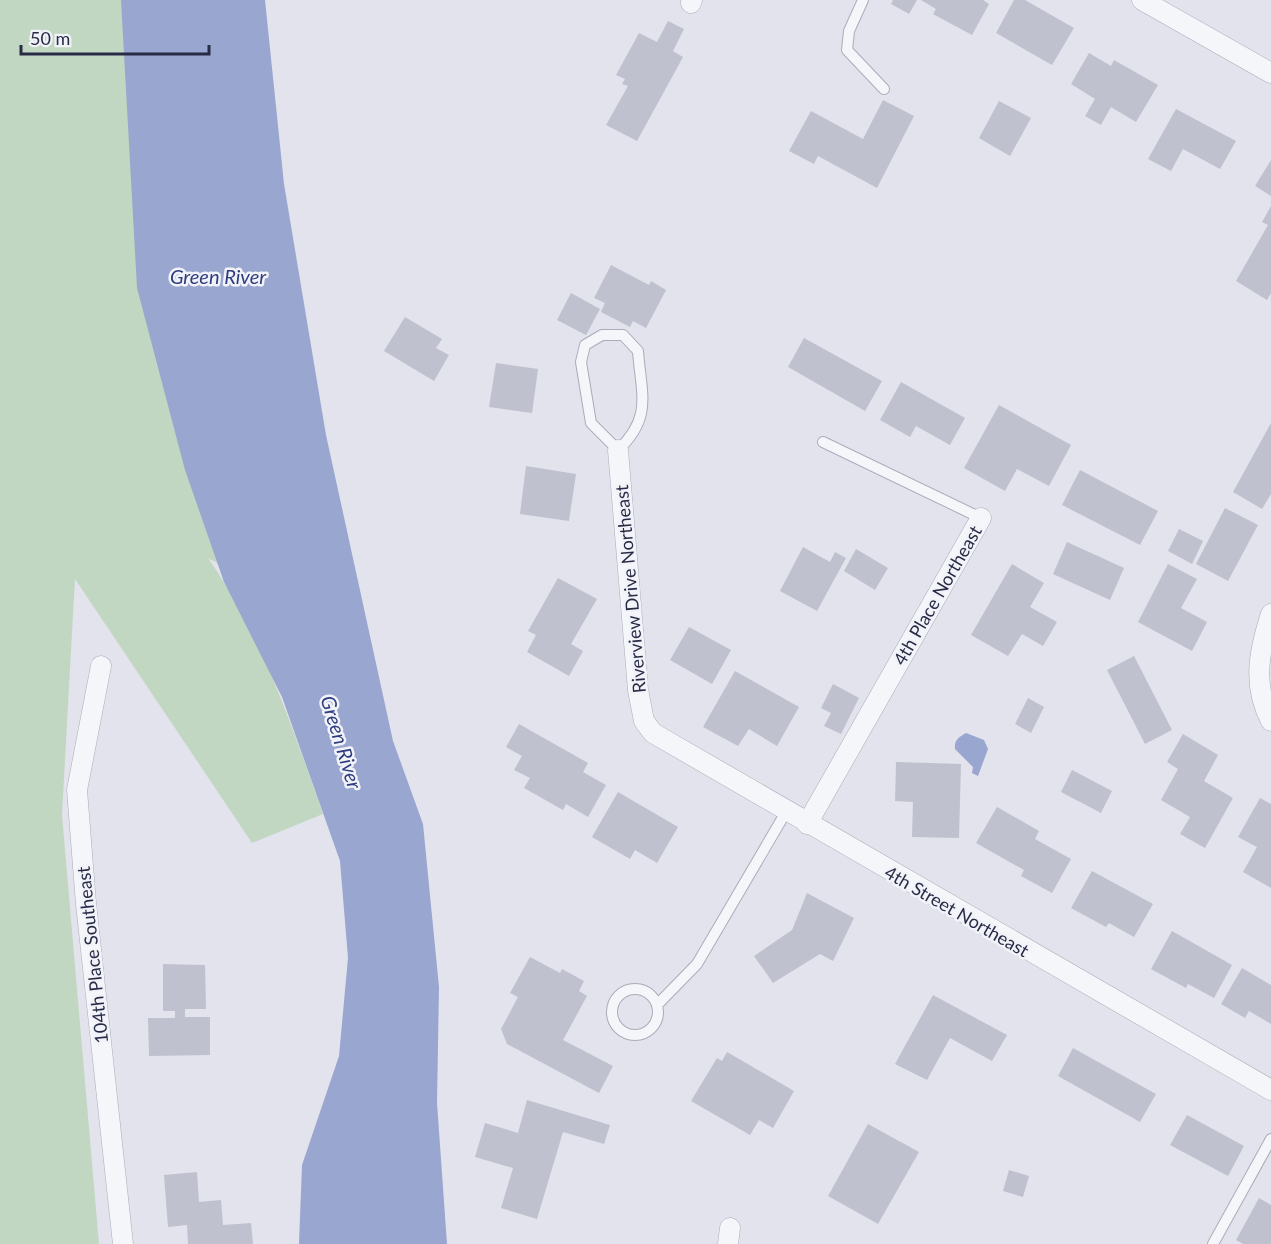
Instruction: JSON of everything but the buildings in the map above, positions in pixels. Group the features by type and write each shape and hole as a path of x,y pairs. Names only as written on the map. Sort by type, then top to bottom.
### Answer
{"street":[{"path":"1142,0 1271,73"},
{"name":"Riverview Drive Northeast","path":"618,450 638,690 647,727"},
{"name":"4th Place Northeast","path":"807,824 981,518"},
{"path":"1271,614 1262,642 1258,668 1259,689 1271,721"},
{"name":"104th Place Southeast","path":"100,666 77,790 86,904 123,1244"},
{"name":"4th Street Northeast","path":"647,727 660,739 1271,1090"}],"lane":[{"path":"863,0 849,31 847,50 884,89"},
{"path":"602,335 623,335 638,351 642,417 634,433 618,450 591,423 581,362 585,345 602,335"},
{"name":"4th Place Northeast","path":"823,442 981,518"},
{"path":"657,1005 649,994 637,988 624,991 615,1000 611,1012 615,1025 625,1033 638,1035 650,1029 657,1018 657,1005 697,964 786,812"},
{"path":"1213,1244 1271,1139"}],"green space":[{"path":"0,0 164,0 264,588 208,558 260,650 287,715 323,814 252,843 75,579 62,815 99,1244 0,1244"}],"water":[{"name":"Green River","path":"121,0 265,0 284,184 326,435 393,741 423,824 439,987 437,1103 447,1244 299,1244 302,1165 339,1056 348,958 340,861 282,697 224,582 185,470 137,288"},
{"path":"966,733 984,740 988,749 978,776 972,773 973,767 955,749 957,739"}]}
